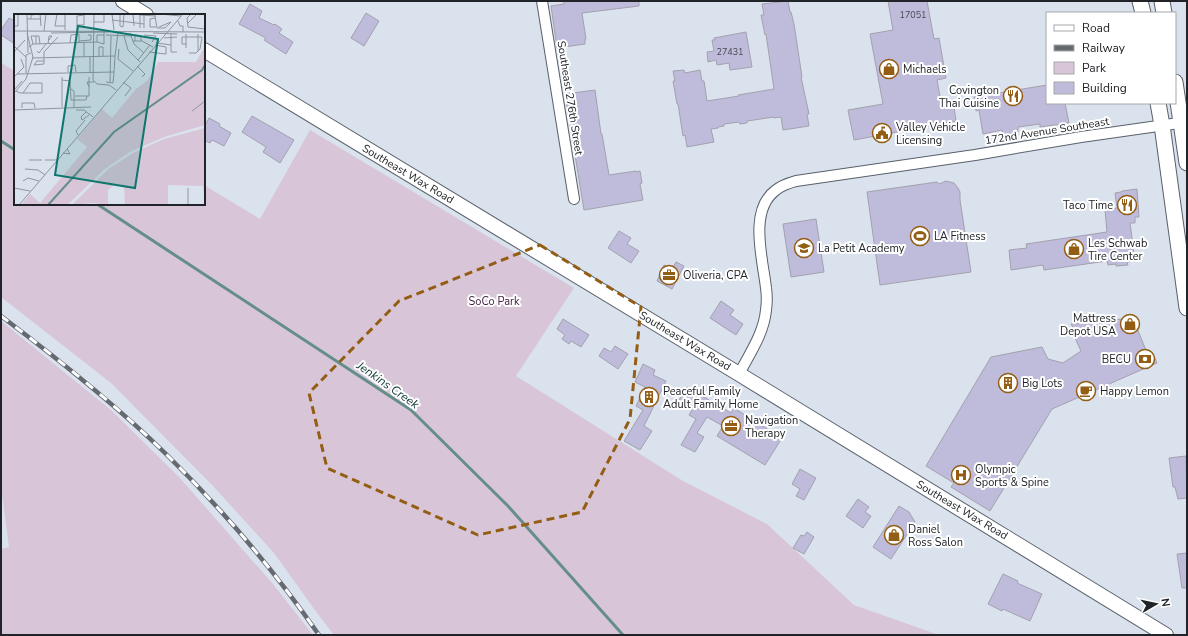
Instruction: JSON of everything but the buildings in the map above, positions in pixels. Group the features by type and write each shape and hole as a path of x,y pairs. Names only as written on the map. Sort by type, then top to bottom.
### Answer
{"main road":[{"path":"1140,1 1142,12"},
{"path":"1162,1 1164,12"},
{"path":"1176,86 1184,122 1187,163"},
{"path":"1158,104 1187,308"}],"street":[{"path":"123,1 144,14"},
{"name":"Southeast 276th Street","path":"542,1 574,199"},
{"name":"Southeast Wax Road","path":"205,51 1166,635"},
{"name":"172nd Avenue Southeast","path":"739,374 764,326 767,294 760,240 759,226 761,214 771,194 786,184 796,181 975,155 1080,137 1184,122"}],"highlighted area":[{"path":"540,245 641,307 630,419 582,512 478,535 327,468 309,393 399,301"}],"green space":[{"name":"SoCo Park","path":"1,63 14,70 14,205 205,205 205,186 260,219 310,130 574,288 516,376 683,481 767,524 854,605 939,635 334,635 274,553 213,486 111,383 1,297"},
{"path":"1,321 111,410 179,477 273,584 313,635 1,635 1,549 9,547 1,487"}],"waterway":[{"name":"Jenkins Creek","path":"1,141 14,149"},
{"name":"Jenkins Creek","path":"99,205 411,410 508,506 623,635"}],"railway":[{"path":"1,316 86,382 127,417 187,475 227,518 266,564 319,635"}],"place":[{"name":"Michaels","path":"889,69"},
{"name":"Covington Thai Cuisine","path":"1013,96"},
{"name":"Valley Vehicle Licensing","path":"882,133"},
{"name":"Taco Time","path":"1127,205"},
{"name":"LA Fitness","path":"920,236"},
{"name":"La Petit Academy","path":"804,248"},
{"name":"Les Schwab Tire Center","path":"1074,249"},
{"name":"Oliveria, CPA","path":"669,275"},
{"name":"Mattress Depot USA","path":"1130,324"},
{"name":"BECU","path":"1145,359"},
{"name":"Big Lots","path":"1008,383"},
{"name":"Happy Lemon","path":"1086,391"},
{"name":"Peaceful Family Adult Family Home","path":"649,397"},
{"name":"Navigation Therapy","path":"731,426"},
{"name":"Olympic Sports & Spine","path":"961,475"},
{"name":"Daniel Ross Salon","path":"894,535"}]}
